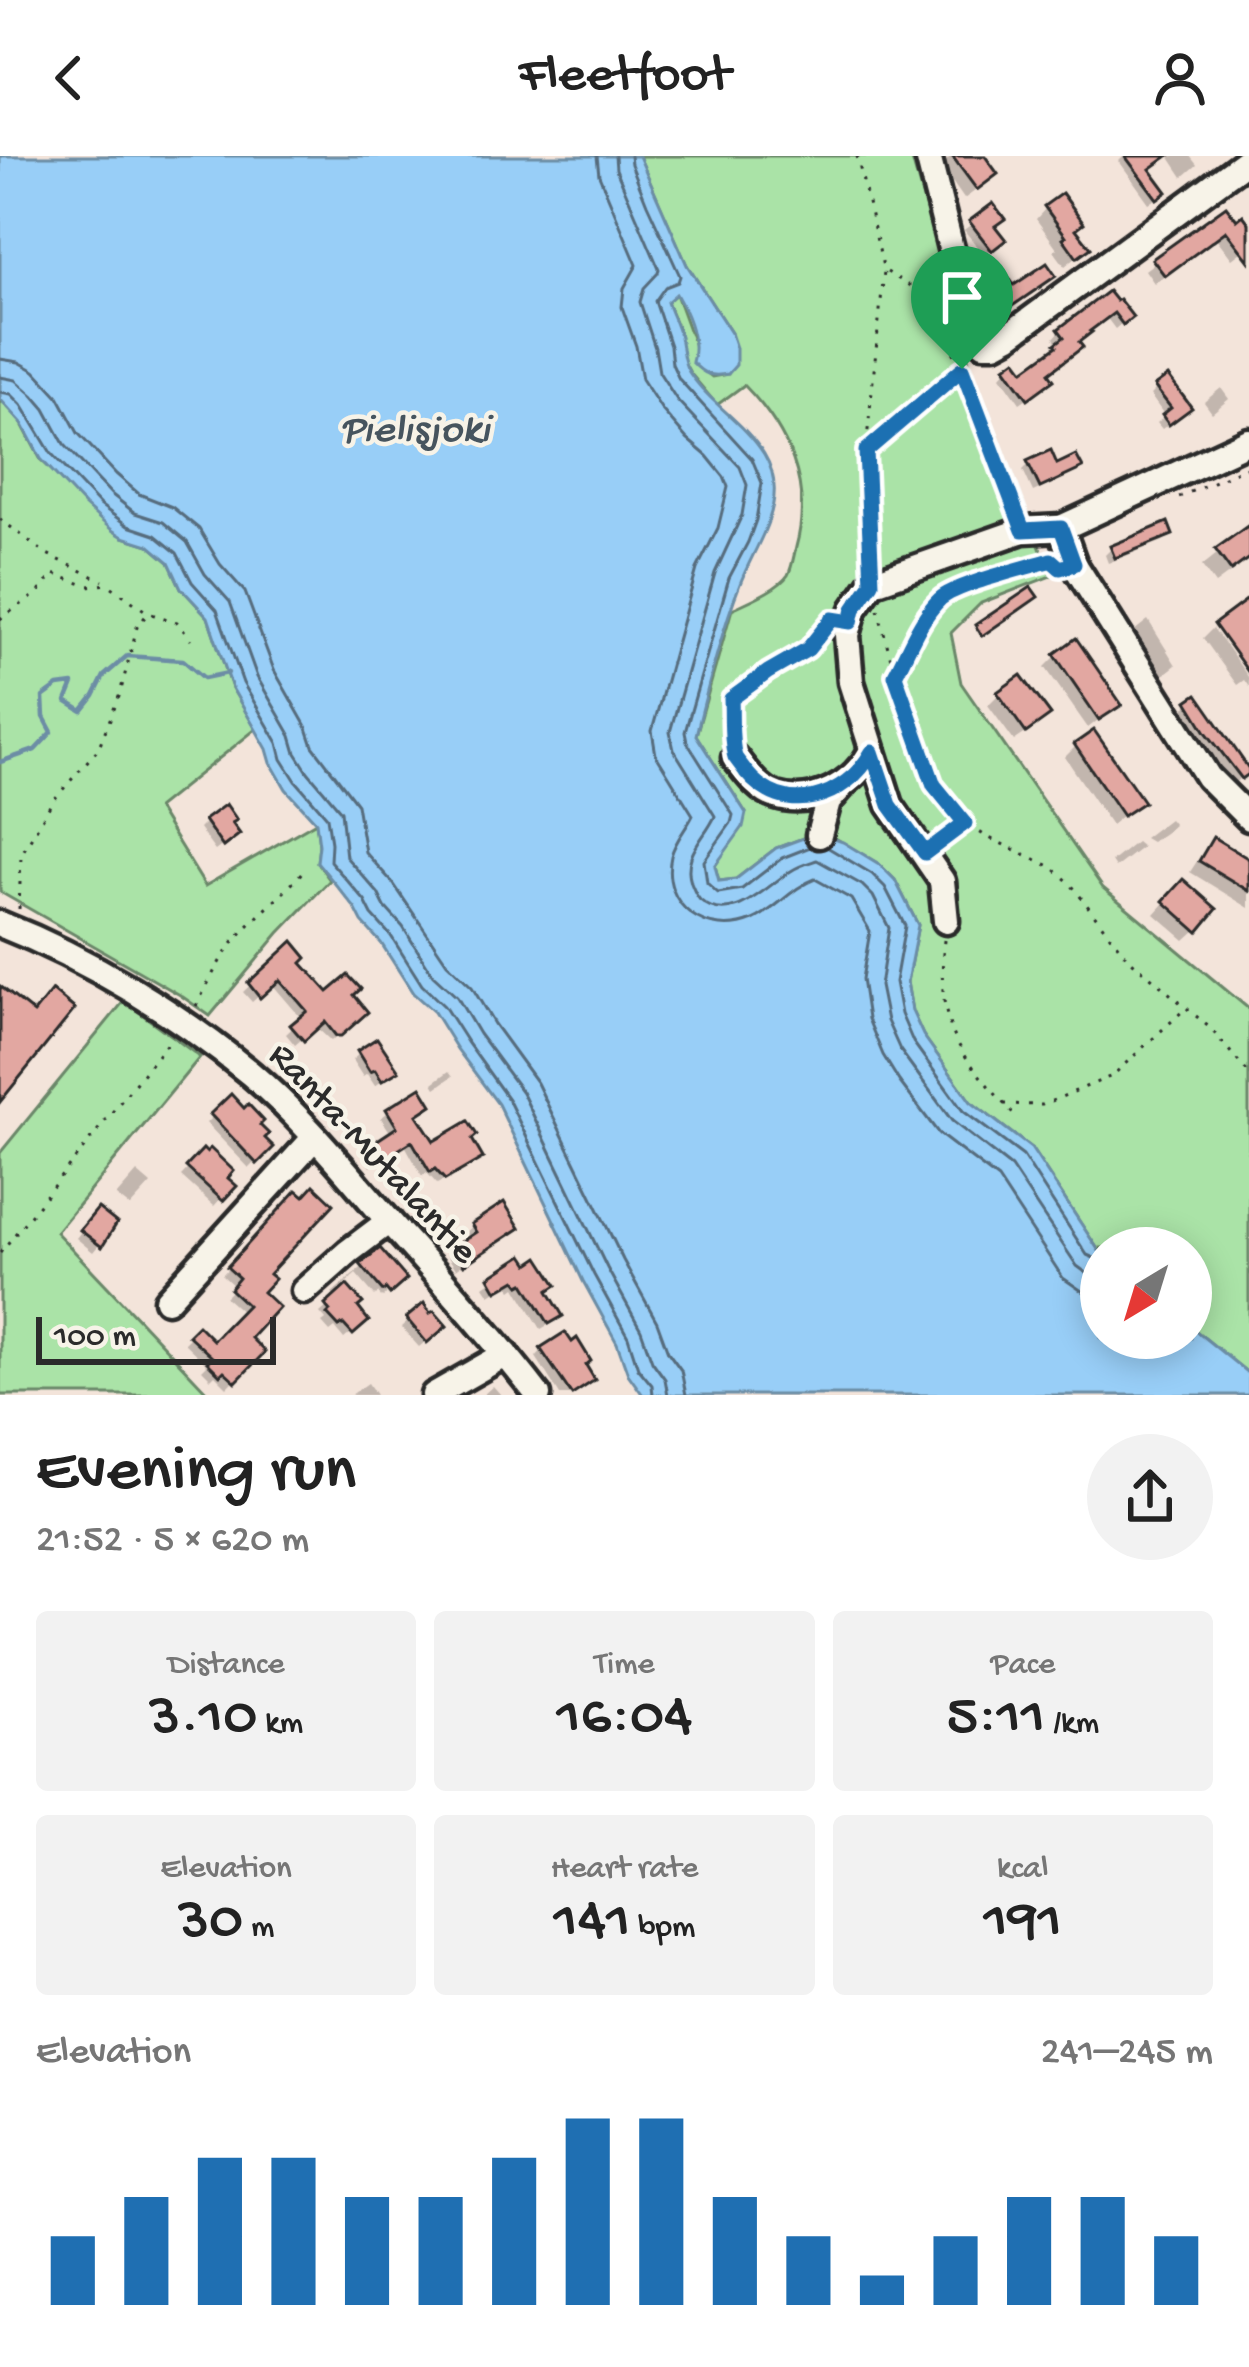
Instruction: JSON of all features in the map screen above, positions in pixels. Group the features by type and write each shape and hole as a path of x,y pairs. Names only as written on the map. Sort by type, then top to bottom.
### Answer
{"street":[{"path":"928,156 969,321 984,343 1008,336 1249,159"},
{"path":"946,921 942,880 890,805 851,682 849,628 854,609 872,583 1023,530 1061,528 1249,441"},
{"path":"1061,528 1062,562 1208,777 1249,818"},
{"path":"819,835 828,802 862,769 872,752"},
{"path":"735,758 773,796 797,799 843,786"},
{"name":"Ranta-Mutalantie","path":"10,918 104,974 188,1016 315,1137 538,1395"},
{"path":"167,1300 315,1137"},
{"path":"304,1292 389,1221"},
{"path":"434,1395 506,1354"}],"path":[{"path":"857,156 884,271 866,451 872,583 895,675 934,785 965,823 1052,867 1126,956 1210,1028 1249,1074"},
{"path":"884,271 925,296 962,369 1023,530 1062,562"},
{"path":"866,451 962,369 984,343"},
{"path":"1170,501 1249,466"},
{"path":"0,519 45,554 118,587 148,613 177,622 191,640"},
{"path":"895,675 941,598 1062,562"},
{"path":"0,620 54,574 88,586 109,584"},
{"path":"10,918 21,855 52,802 98,749 120,694 137,627 148,613"},
{"path":"735,758 731,699 808,649 832,619 849,628"},
{"path":"925,853 965,823"},
{"path":"0,1253 188,1016 229,948 302,872"},
{"path":"946,921 943,993 948,1027 962,1054 1013,1114"},
{"path":"1004,1104 1042,1105 1112,1076 1186,1008"}],"green space":[{"path":"639,156 911,156 973,376 1051,576 981,603 951,633 961,683 1103,888 1249,1009 1249,1374 1212,1344 1212,1227 1083,1227 1031,1148 971,1102 923,1035 912,1011 907,982 918,925 895,880 879,864 830,835 816,833 776,848 736,879 719,881 715,866 746,813 696,735 732,609 788,575 801,502 793,460 760,402 744,385 717,405 683,360 667,302 676,294 696,349 693,362 712,377 728,374 731,333 687,265"},
{"path":"0,206 22,424 41,460 123,537 149,545 169,562 181,588 208,617 232,688 256,729 157,808 205,886 316,822 317,862 330,880 210,1016 0,892"},
{"path":"124,1001 200,1057 56,1232 210,1395 0,1395 0,1153"}],"water":[{"name":"Pielisjoki","path":"0,156 639,156 687,265 736,348 736,365 728,374 708,374 696,366 691,327 676,294 667,302 687,368 764,454 774,488 768,520 727,620 696,735 746,813 743,827 715,866 719,881 736,879 776,848 817,833 879,864 895,880 918,925 907,982 923,1035 971,1102 1031,1148 1083,1227 1080,1359 1212,1359 1212,1344 1249,1374 1249,1395 643,1395 628,1374 498,1104 434,1012 413,993 381,943 317,862 316,822 286,789 271,763 232,688 208,617 181,588 169,562 149,545 112,530 84,505 41,459 22,423 0,399"}],"building":[{"path":"952,156 985,156 998,174 977,190"},
{"path":"1125,156 1168,156 1150,169 1167,192 1157,199"},
{"path":"1062,193 1084,223 1076,229 1091,248 1077,258 1044,206"},
{"path":"993,203 1005,219 995,226 1006,240 992,251 969,221"},
{"path":"1226,206 1237,220 1243,215 1249,223 1249,261 1226,231 1165,276 1152,259"},
{"path":"1047,263 1056,276 1008,309 986,280 1002,268 1014,285"},
{"path":"1108,291 1133,317 1123,325 1114,313 1090,331 1079,342 1083,347 1049,373 1054,380 1028,399 1005,367 1016,359 1024,370 1057,346 1064,337 1058,329"},
{"path":"1168,376 1192,408 1169,425 1162,415 1171,408 1154,386"},
{"path":"1051,450 1057,464 1076,455 1083,468 1040,488 1027,461"},
{"path":"1168,522 1173,535 1115,558 1110,546"},
{"path":"1249,525 1249,558 1231,571 1215,549"},
{"path":"1031,587 1038,597 982,636 975,625"},
{"path":"1249,598 1249,673 1214,624"},
{"path":"1076,638 1122,705 1099,720 1054,654"},
{"path":"1021,675 1051,715 1026,733 997,692"},
{"path":"1197,694 1249,769 1242,779 1187,701"},
{"path":"1094,730 1144,802 1123,816 1074,744"},
{"path":"226,804 240,834 223,847 204,820"},
{"path":"1213,837 1249,859 1249,891 1199,861"},
{"path":"1183,879 1217,909 1198,932 1163,901"},
{"path":"293,941 307,958 302,963 328,992 348,975 361,989 354,995 368,1012 341,1036 325,1022 304,1041 290,1025 307,1011 280,980 260,998 248,983"},
{"path":"0,986 34,1013 52,990 75,1009 0,1102"},
{"path":"377,1038 399,1071 382,1081 357,1051"},
{"path":"421,1087 432,1105 417,1115 434,1141 468,1121 483,1158 445,1180 435,1169 430,1172 412,1141 378,1163 367,1147 397,1127 386,1109"},
{"path":"231,1094 264,1121 260,1125 269,1134 265,1138 274,1147 257,1164 210,1114"},
{"path":"210,1148 234,1171 228,1178 237,1186 223,1201 186,1167"},
{"path":"314,1185 334,1204 269,1274 275,1279 263,1292 279,1307 251,1338 265,1352 236,1382 224,1371 220,1375 207,1362 212,1357 188,1335 198,1325 213,1340 247,1305 230,1289 239,1278 227,1267 297,1190 304,1196"},
{"path":"504,1202 520,1228 464,1265 452,1248 476,1232 471,1224"},
{"path":"98,1208 117,1223 102,1247 80,1230"},
{"path":"380,1248 407,1279 390,1294 360,1264"},
{"path":"523,1255 529,1264 539,1257 557,1285 548,1291 563,1316 549,1324 524,1283 516,1280 497,1291 489,1277"},
{"path":"347,1285 363,1303 358,1307 369,1321 353,1335 343,1324 339,1327 325,1305"},
{"path":"424,1303 447,1326 427,1343 406,1318"},
{"path":"565,1332 572,1342 577,1338 591,1361 586,1365 595,1380 572,1395 540,1348"}],"waterway":[{"path":"0,762 35,750 52,732 44,717 43,697 58,686 73,684 66,701 82,711 104,676 127,656 183,660 204,678 228,673"}],"route":[{"path":"962,369 1023,530 1061,528 1074,564 1060,568 1051,560 941,598 895,675 934,785 965,823 925,853 890,805 872,752 843,786 797,799 773,796 735,758 731,699 808,649 832,619 851,622 872,583 866,451 962,369"}]}
